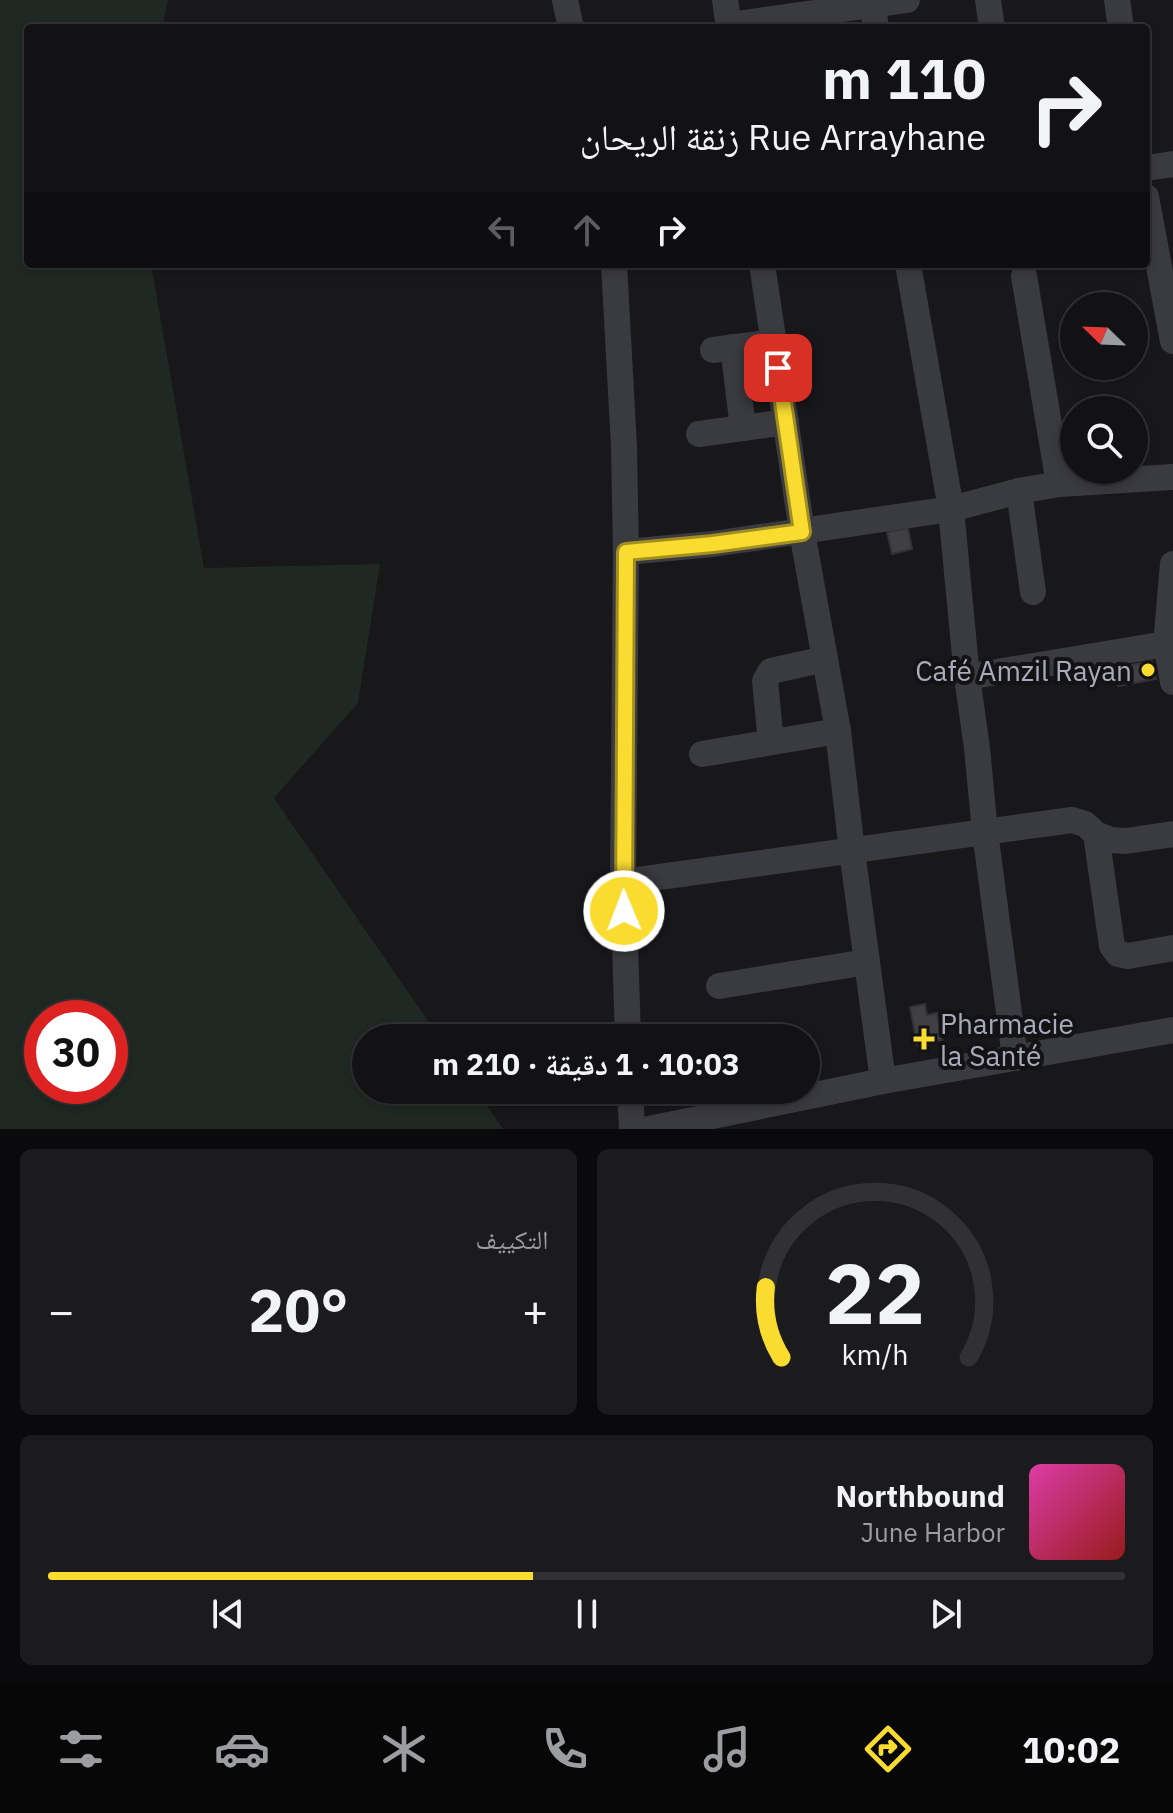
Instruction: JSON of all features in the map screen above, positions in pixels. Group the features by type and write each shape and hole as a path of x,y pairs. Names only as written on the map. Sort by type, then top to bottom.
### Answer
{"street":[{"path":"565,0 570,24"},
{"path":"728,18 874,11 907,0"},
{"path":"988,0 991,24"},
{"path":"1117,0 1120,24"},
{"path":"1150,167 1173,164"},
{"path":"1150,218 1173,341"},
{"path":"614,268 626,552 623,882 628,1024"},
{"path":"763,268 802,532 838,731 883,1081"},
{"path":"909,268 951,509 985,832 1015,1058"},
{"path":"1024,276 1059,484"},
{"path":"743,428 723,349 774,342"},
{"path":"699,434 786,422"},
{"path":"626,552 713,544 951,509 1059,484 1173,477"},
{"path":"1019,491 1033,592"},
{"path":"1173,564 1166,644 1173,682"},
{"path":"967,677 1166,644"},
{"path":"771,742 766,676 771,671 825,659"},
{"path":"702,754 838,731"},
{"path":"623,882 1072,820 1085,824 1096,834 1110,840 1126,841 1173,834"},
{"path":"1096,834 1112,946 1118,954 1128,956 1173,948"},
{"path":"719,986 867,962"},
{"path":"649,1129 883,1081 1173,1030"},
{"path":"631,1104 632,1129"}],"shaded area":[{"path":"0,0 168,0 163,24 24,24 24,268 152,268 204,568 380,564 358,703 274,798 430,1024 352,1024 352,1104 486,1104 503,1129 0,1129"}],"building":[{"path":"908,528 912,549 892,554 887,532"},
{"path":"1152,661 1156,679 1118,686 1115,668"},
{"path":"925,1004 927,1015 937,1013 942,1040 917,1045 910,1007"}],"place":[{"name":"Café Amzil Rayan","path":"1148,670"},
{"name":"Pharmacie la Santé","path":"924,1039"}],"route":[{"path":"624,911 626,552 802,532 778,368"}]}
